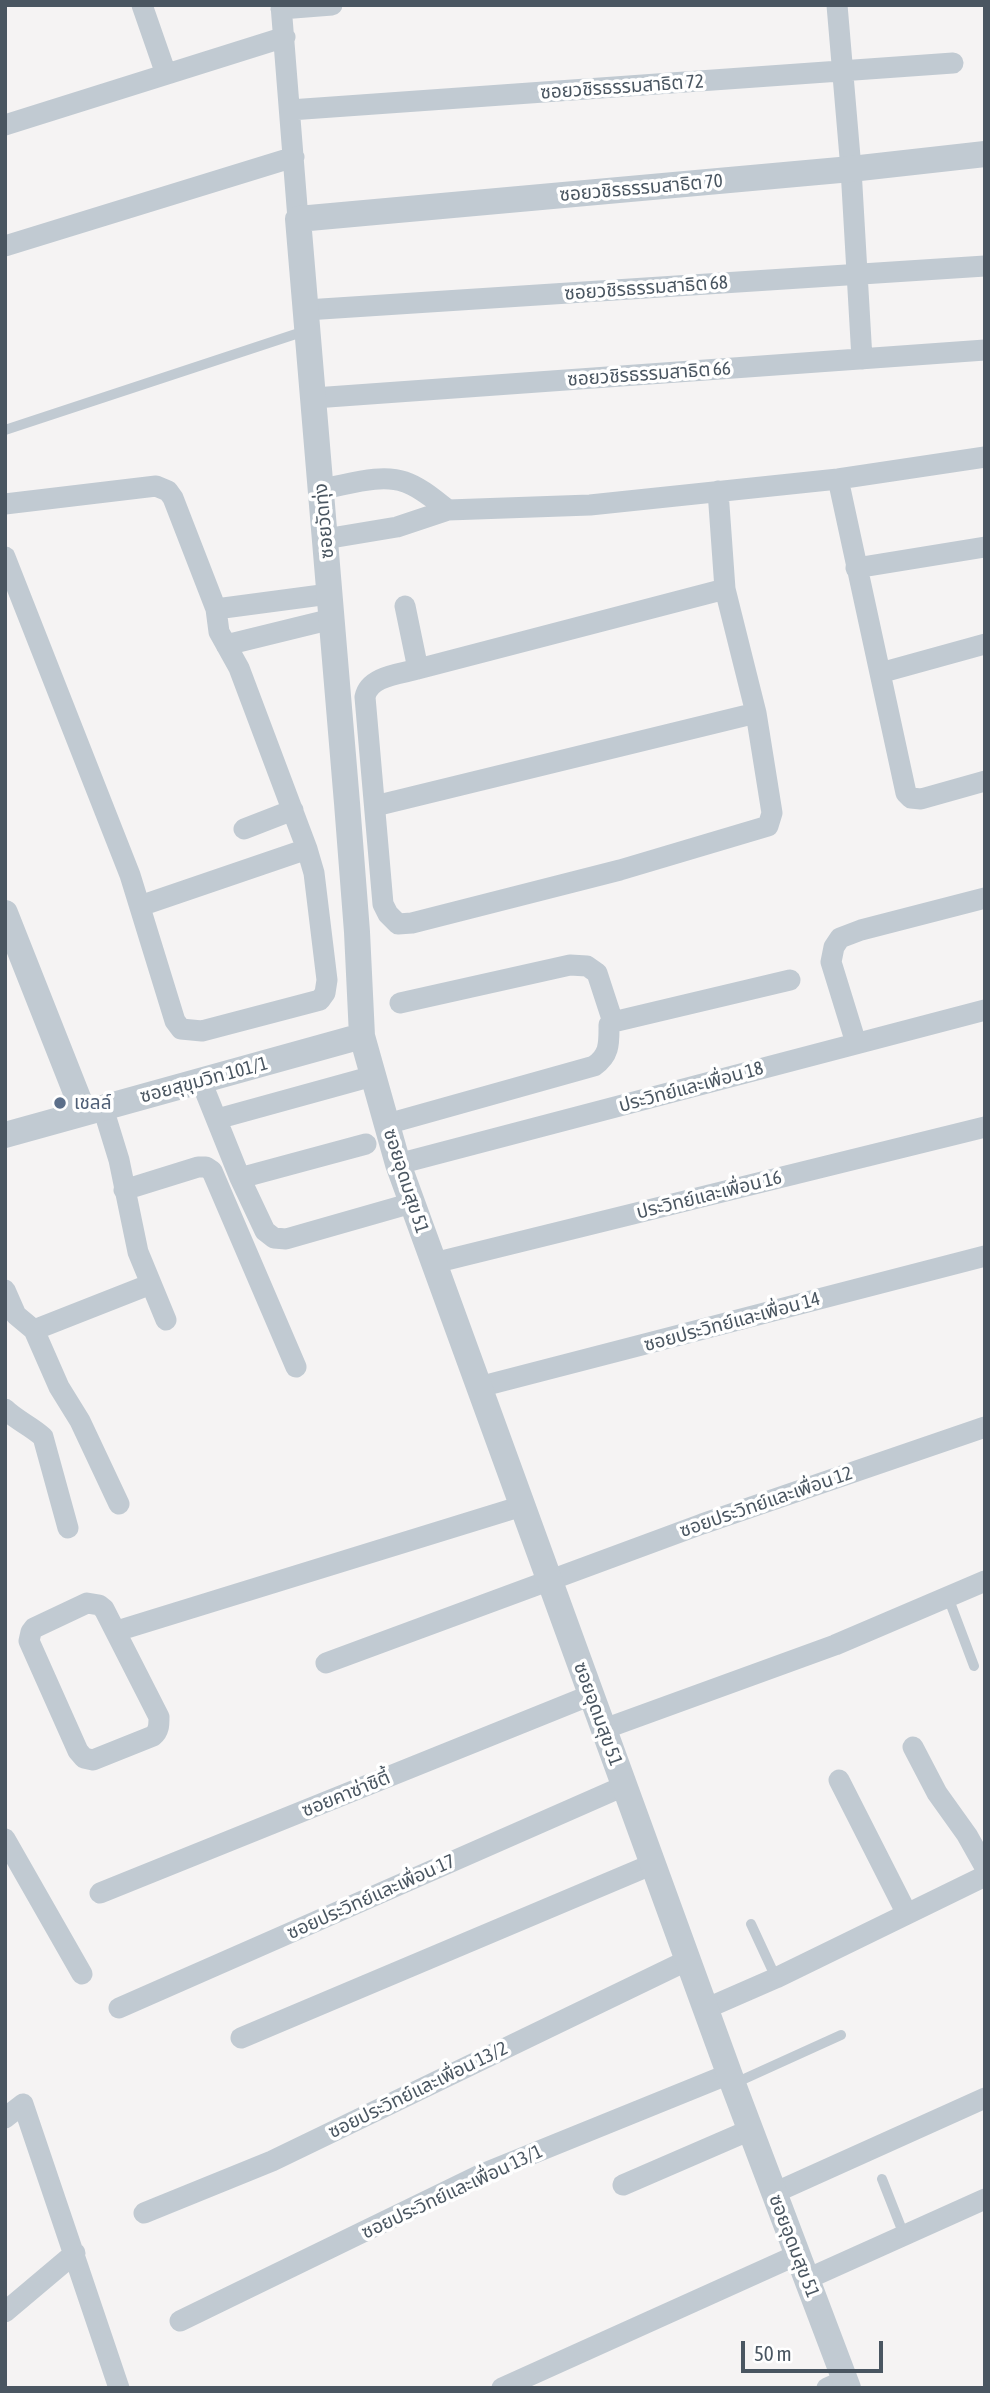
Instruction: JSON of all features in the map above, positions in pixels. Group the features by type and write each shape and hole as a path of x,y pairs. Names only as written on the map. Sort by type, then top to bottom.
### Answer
{"street":[{"path":"142,5 166,74"},
{"path":"281,7 332,5"},
{"path":"837,5 851,169 862,359"},
{"name":"ซอยวัดทุ่ง","path":"281,7 357,932 362,1036"},
{"path":"5,125 285,37"},
{"name":"ซอยวชิรธรรมสาธิต 72","path":"290,110 953,63"},
{"name":"ซอยวชิรธรรมสาธิต 70","path":"298,219 851,169 985,154"},
{"path":"5,246 294,157"},
{"name":"ซอยวชิรธรรมสาธิต 68","path":"307,320 857,274 985,266"},
{"name":"ซอยวชิรธรรมสาธิต 66","path":"314,398 985,351"},
{"path":"325,539 397,527 447,510 590,505 838,479 985,457"},
{"path":"321,489 392,479 406,482 447,510"},
{"path":"838,479 906,793 911,798 921,799 985,780"},
{"path":"5,504 156,486 163,488 173,498 216,609 219,632 239,668 307,849 314,873 327,980 325,993 320,1000 202,1031 181,1028 175,1021 140,906 5,558"},
{"path":"718,491 725,589 756,713 772,813 768,827 620,870 398,925 383,904 365,692 374,682 725,589"},
{"path":"856,568 985,547"},
{"path":"216,609 331,606"},
{"path":"226,645 331,606"},
{"path":"405,606 418,669"},
{"path":"880,673 985,644"},
{"path":"375,806 756,713"},
{"path":"244,829 293,810"},
{"path":"140,906 307,849"},
{"path":"856,1043 831,962 834,947 840,938 861,930 985,898"},
{"path":"5,913 93,1110 120,1160 138,1252 166,1320"},
{"path":"400,1003 570,965 587,966 597,973 612,1022"},
{"path":"387,1124 594,1066 603,1059 609,1048 609,1026 612,1022 790,980"},
{"name":"ประวิทย์และเพื่อน 18","path":"398,1164 985,1010"},
{"name":"ซอยอุดมสุข 51","path":"362,1036 398,1164 705,2010 807,2279 840,2385"},
{"name":"ซอยสุขุมวิท 101/1","path":"5,1135 362,1036"},
{"path":"217,1119 373,1076"},
{"path":"201,1081 240,1178 265,1231 274,1238 286,1239 412,1203"},
{"name":"ประวิทย์และเพื่อน 16","path":"434,1263 985,1127"},
{"path":"240,1178 366,1144"},
{"path":"124,1190 198,1167 206,1167 212,1171 296,1367"},
{"name":"ซอยประวิทย์และเพื่อน 14","path":"479,1387 985,1256"},
{"path":"34,1330 151,1284"},
{"path":"5,1290 16,1315 34,1330 59,1387 80,1421 119,1504"},
{"path":"5,1409 32,1426 43,1437 68,1528"},
{"name":"ซอยประวิทย์และเพื่อน 12","path":"326,1663 702,1524 985,1427"},
{"path":"117,1631 522,1506"},
{"path":"604,1729 835,1645 985,1581"},
{"path":"87,1603 99,1605 104,1609 117,1631 159,1717 159,1728 153,1736 93,1760 88,1759 78,1751 30,1647 29,1636 34,1628 87,1603"},
{"name":"ซอยคาซ่าซิตี้","path":"100,1894 591,1695"},
{"path":"913,1747 937,1793 967,1835 985,1867"},
{"path":"839,1780 907,1914"},
{"name":"ซอยประวิทย์และเพื่อน 17","path":"119,2008 624,1786"},
{"path":"5,1839 82,1974"},
{"path":"241,2038 653,1864"},
{"path":"705,2010 985,1876"},
{"name":"ซอยประวิทย์และเพื่อน 13/2","path":"144,2213 272,2161 688,1960"},
{"name":"ซอยประวิทย์และเพื่อน 13/1","path":"180,2321 480,2175 731,2079"},
{"path":"774,2193 985,2098"},
{"path":"5,2118 23,2104 119,2388"},
{"path":"623,2185 750,2130"},
{"path":"807,2279 985,2199"},
{"path":"5,2312 75,2253"},
{"path":"502,2388 797,2255"}],"lane":[{"path":"5,430 307,320"},
{"path":"948,1597 974,1666"},
{"path":"751,1924 776,1978"},
{"path":"731,2079 841,2035"},
{"path":"882,2179 904,2235"}],"place":[{"name":"เชลล์","path":"60,1103"}]}
